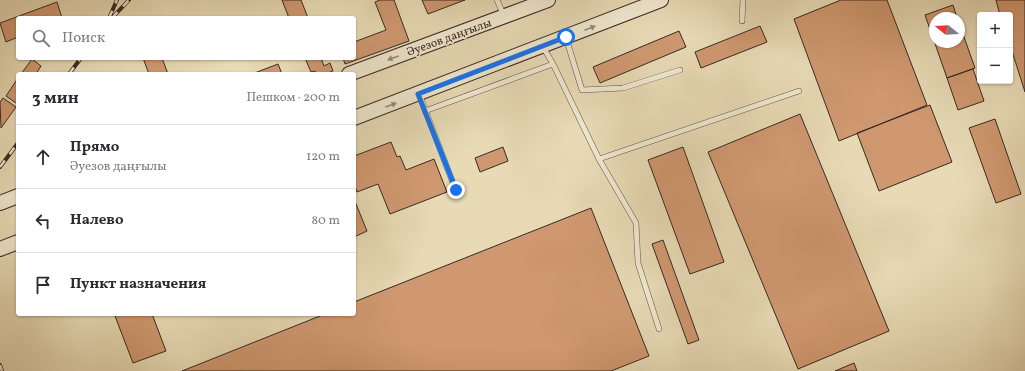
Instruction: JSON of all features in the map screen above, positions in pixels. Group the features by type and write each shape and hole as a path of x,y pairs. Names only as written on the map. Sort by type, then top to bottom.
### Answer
{"main road":[{"name":"Әуезов даңғылы","path":"354,72 548,0"},
{"path":"356,117 661,0"},
{"path":"0,203 16,197"},
{"path":"0,249 16,243"}],"lane":[{"path":"497,0 504,17"},
{"path":"742,21 743,0"},
{"path":"566,37 582,90 624,88 680,70"},
{"path":"542,46 553,64 599,160 636,223 638,263 659,329"},
{"path":"425,111 553,64"},
{"path":"599,160 799,91"},
{"path":"418,94 456,190"}],"building":[{"path":"282,0 301,0 307,16 288,16"},
{"path":"380,0 394,0 409,41 345,64 344,60 356,60 356,41 386,30 375,2"},
{"path":"422,0 465,0 428,14"},
{"path":"841,0 887,0 927,105 839,141 794,19"},
{"path":"996,0 1025,0 1025,92 1013,54 1013,12 999,12"},
{"path":"57,2 61,16 19,16"},
{"path":"953,5 955,12 933,12"},
{"path":"929,14 929,26 925,15"},
{"path":"16,17 16,38 6,42 0,23"},
{"path":"760,26 767,42 701,68 695,52"},
{"path":"679,31 686,47 600,83 593,67"},
{"path":"965,40 975,68 947,78 937,48 965,48"},
{"path":"31,60 41,66 37,72 22,72"},
{"path":"144,60 163,60 167,72 148,72"},
{"path":"306,60 322,60 324,66 330,63 333,71 330,72 311,72"},
{"path":"278,64 281,72 257,72"},
{"path":"973,69 984,101 958,110 947,78"},
{"path":"16,81 16,103 6,96"},
{"path":"3,98 16,107 1,128 0,102"},
{"path":"930,105 952,162 879,191 857,133"},
{"path":"800,114 889,331 798,369 708,152"},
{"path":"995,119 1021,194 996,203 969,128"},
{"path":"391,142 397,157 400,156 406,170 434,159 447,192 390,214 378,184 357,192 356,155"},
{"path":"503,147 508,161 480,172 475,158"},
{"path":"683,147 724,262 690,274 648,160"},
{"path":"356,204 367,231 356,236"},
{"path":"591,208 649,356 611,371 182,371 320,316 356,316 356,301"},
{"path":"663,240 699,340 688,344 652,244"},
{"path":"115,316 153,316 166,351 133,363"},
{"path":"854,363 857,371 835,371"}],"railway":[{"path":"110,16 117,0"},
{"path":"114,16 129,0"},
{"path":"70,72 80,60"},
{"path":"0,167 16,146"},
{"path":"0,365 2,371"}],"route":[{"path":"456,190 418,94 566,37"}]}
